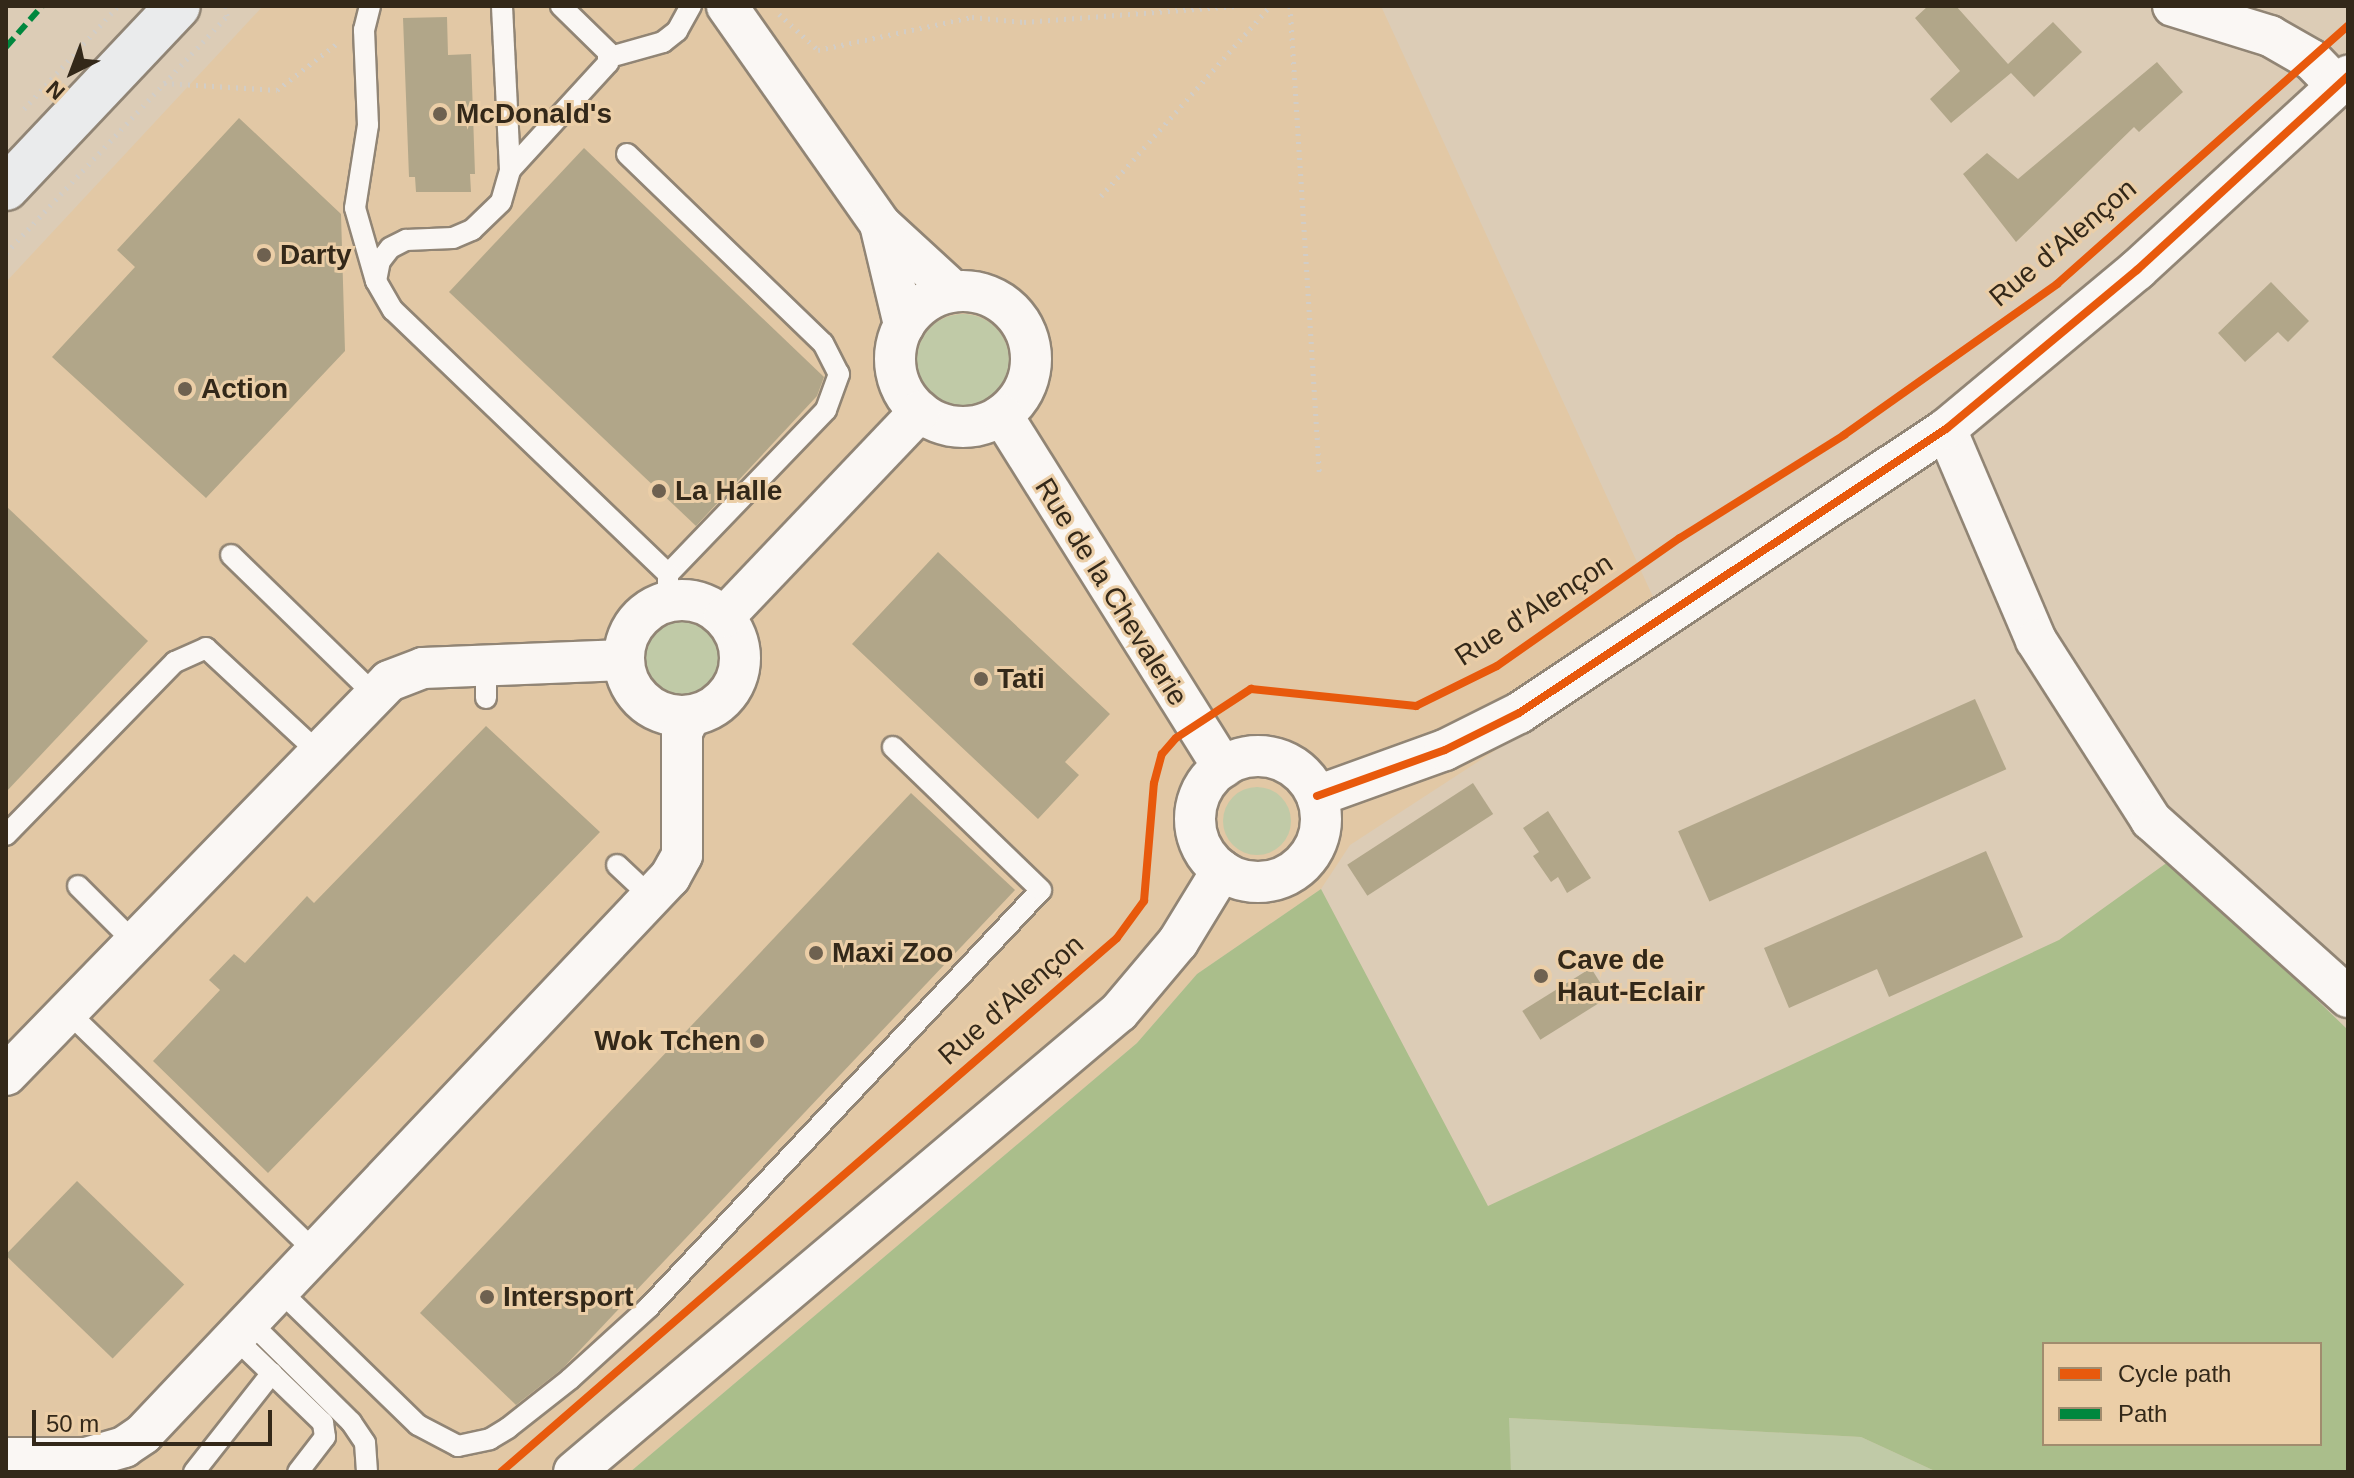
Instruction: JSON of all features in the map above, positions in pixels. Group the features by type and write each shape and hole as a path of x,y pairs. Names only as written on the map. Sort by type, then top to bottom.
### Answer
{"main road":[{"path":"6,188 178,6"}],"street":[{"path":"707,6 779,82"},
{"path":"727,6 880,224 953,291"},
{"path":"1317,796 1445,750 1519,713 1946,429 2137,270 2342,81 2270,36 2173,6"},
{"path":"880,224 904,325 896,371 920,411 961,427 1002,415 1028,379 1028,336 1007,306 981,294 953,291 924,302 904,325"},
{"path":"724,617 920,411"},
{"name":"Rue de la Chevalerie","path":"1002,415 1223,767"},
{"path":"1946,429 2036,640 2151,820 2348,997"},
{"path":"668,588 724,617 740,648 736,680 718,704 690,716 666,714 645,703 627,676 624,660 635,623 668,588"},
{"path":"6,1075 373,693 423,668 486,682 624,660"},
{"path":"6,1458 86,1458 124,1447 143,1434 651,897 682,855 682,732 690,716"},
{"path":"1249,757 1277,760 1301,773 1317,796 1319,836 1297,869 1259,883 1222,870 1204,850 1196,825 1204,787 1223,767 1249,757"},
{"path":"574,1472 1119,1012 1178,942 1222,870"}],"lane":[{"path":"370,6 364,38 368,125 355,208 376,281 393,310 668,588 826,410 836,395 839,374 823,343 627,154"},
{"path":"376,281 380,261 390,248 406,240 453,238 483,223 501,202 510,170 502,6"},
{"path":"561,6 610,57"},
{"path":"510,170 610,57 663,42 677,31 691,6"},
{"path":"231,555 373,693"},
{"path":"6,835 175,662 206,648 317,751"},
{"path":"278,1289 418,1425 458,1446 490,1439 570,1379 649,1307 1041,890 893,747"},
{"path":"617,865 651,897"},
{"path":"78,886 134,942"},
{"path":"67,1011 315,1251"},
{"path":"241,1329 272,1373 323,1423 325,1437 298,1472"},
{"path":"241,1329 351,1422 365,1443 367,1472"},
{"path":"194,1472 272,1373"}],"path":[{"path":"16,118 118,6"},
{"path":"6,253 227,16 226,6"},
{"path":"749,39 777,13 818,50 972,17 1024,22 1235,6"},
{"path":"1101,196 1270,6"},
{"path":"1290,6 1319,473"},
{"path":"164,83 277,90 338,42 364,38"}],"shaded area":[{"path":"263,6 1381,6 1671,636 1350,845 1321,889 1197,974 1137,1043 630,1472 6,1472 6,282"}],"green space":[{"path":"963,314 980,318 995,328 1005,343 1009,360 1005,377 995,392 980,402 963,406 946,402 931,392 921,377 917,360 921,343 931,328 946,318"},
{"path":"682,615 706,622 718,634 725,658 718,682 706,694 682,701 658,694 646,682 639,658 646,634 658,622"},
{"path":"1250,787 1264,787 1276,792 1286,802 1291,821 1286,840 1276,850 1264,855 1250,855 1238,850 1228,840 1223,828 1223,814 1228,802 1238,792"},
{"path":"2172,859 2348,1030 2348,1472 1937,1472 1861,1437 1509,1418 1511,1472 630,1472 1137,1043 1197,974 1321,889 1488,1206 2059,940"},
{"path":"1508,1418 1861,1437 1937,1472 1511,1472"}],"building":[{"path":"1928,6 1956,6 2008,64 2053,22 2082,52 2034,97 2011,73 1951,123 1930,99 1960,71 1915,18"},
{"name":"McDonald's","path":"447,17 448,55 471,54 475,174 470,174 471,192 416,192 415,177 409,177 403,18"},
{"path":"2157,62 2183,92 2139,132 2134,127 2016,242 1963,174 1987,153 2018,179"},
{"path":"239,118 341,214 345,351 206,498 52,357 135,267 117,250"},
{"path":"584,148 824,377 817,396 696,526 449,292"},
{"path":"2271,282 2309,321 2288,342 2278,332 2245,362 2218,333"},
{"path":"6,506 148,641 6,792"},
{"name":"Tati","path":"938,552 1110,714 1065,762 1079,775 1038,819 852,644"},
{"path":"1975,699 2006,769 1709,902 1678,831"},
{"path":"486,726 600,832 268,1173 153,1061 220,990 209,980 234,954 245,963 307,896 314,903"},
{"path":"1473,783 1493,814 1367,896 1347,865"},
{"path":"911,793 1015,890 562,1369 516,1405 420,1313"},
{"path":"1548,811 1591,878 1567,893 1558,877 1551,882 1533,856 1539,852 1523,828"},
{"path":"1986,851 2023,937 1889,997 1877,969 1789,1008 1764,948"},
{"path":"1591,968 1609,997 1540,1040 1522,1011"},
{"path":"77,1181 184,1285 113,1359 6,1256"}],"marked path":[{"path":"6,47 42,6"}],"cycle path":[{"name":"Rue d'Alençon","path":"501,1472 1117,938 1144,901 1154,783 1162,754 1176,738 1251,689 1416,706 1497,666 1680,538 1844,435 2057,284 2348,26"},
{"path":"1317,796 1445,750 1519,713 1946,429 2137,270 2348,76"}],"place":[{"name":"McDonald's","path":"440,114"},
{"name":"Darty","path":"264,255"},
{"name":"Action","path":"185,389"},
{"name":"La Halle","path":"659,491"},
{"name":"Tati","path":"981,679"},
{"name":"Maxi Zoo","path":"816,953"},
{"name":"Cave de Haut-Eclair","path":"1541,976"},
{"name":"Wok Tchen","path":"757,1041"},
{"name":"Intersport","path":"487,1297"}]}
